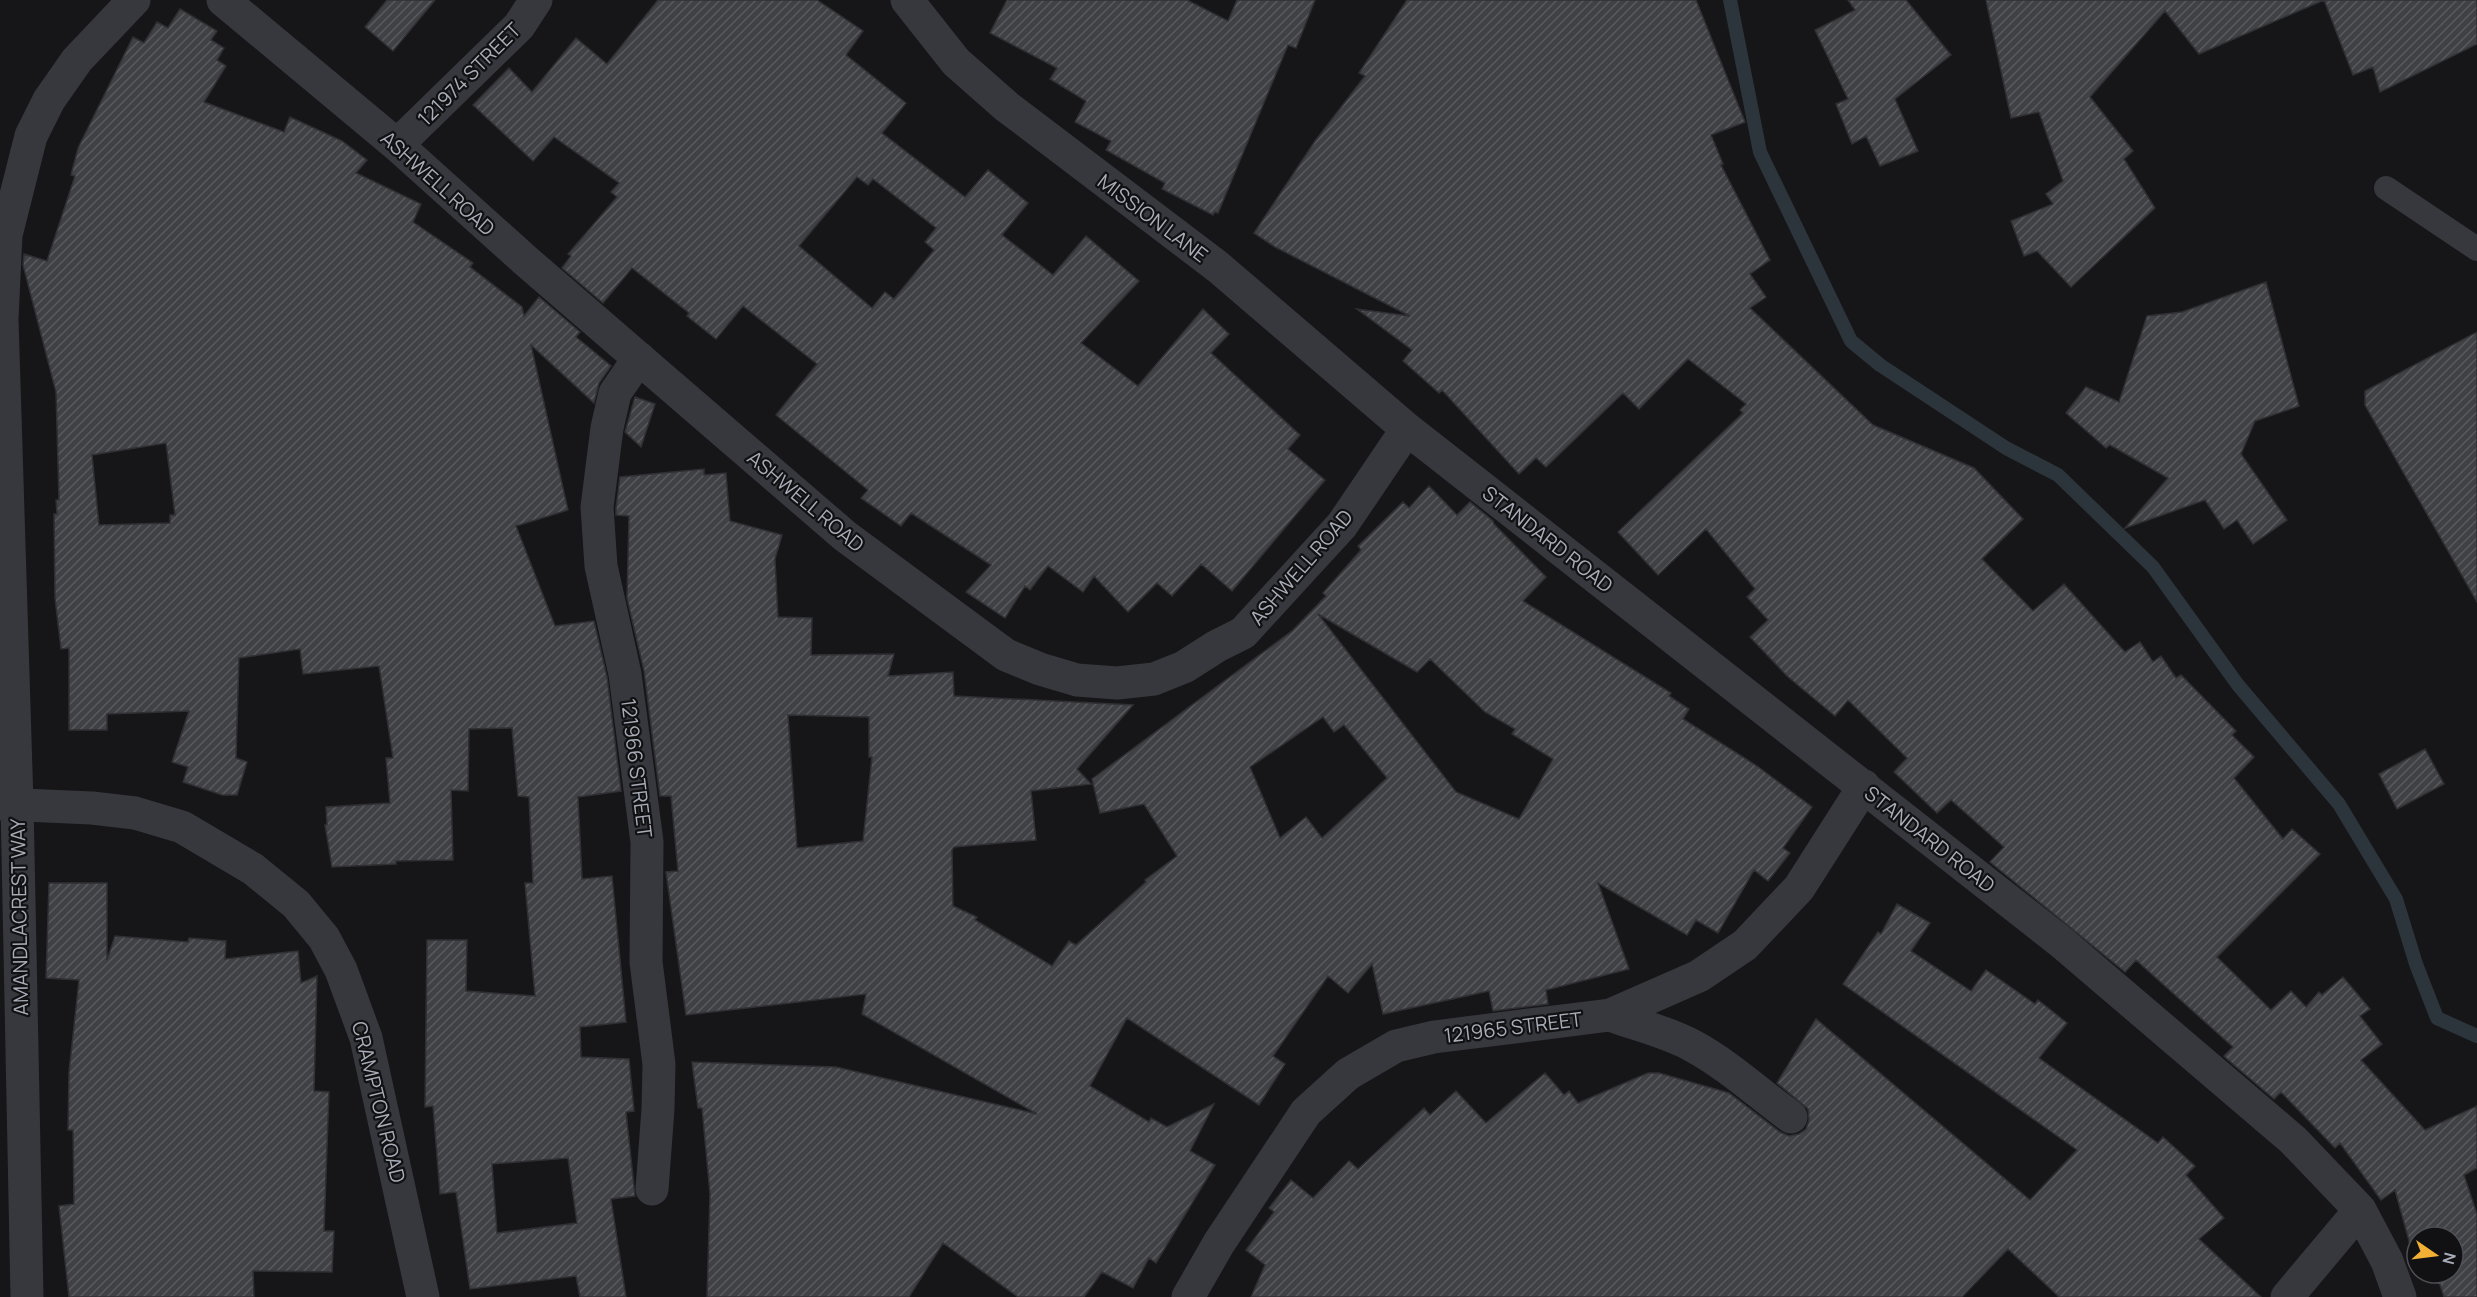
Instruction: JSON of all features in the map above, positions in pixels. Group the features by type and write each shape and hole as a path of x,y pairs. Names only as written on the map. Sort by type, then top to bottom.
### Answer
{"street":[{"name":"AMANDLACREST WAY","path":"27,1297 8,804 1,318 6,235 31,136 49,100 77,60 134,0"},
{"name":"ASHWELL ROAD","path":"223,0 397,146 845,536 1006,655 1040,669 1077,680 1117,683 1154,679 1184,667 1216,646 1243,633 1342,525 1407,429"},
{"name":"121974 STREET","path":"397,146 519,26 536,0"},
{"name":"MISSION LANE","path":"907,0 956,62 1006,106 1224,272 1407,429"},
{"name":"121966 STREET","path":"639,358 615,393 607,428 597,507 601,566 625,674 647,842 646,962 658,1064 658,1108 652,1189"},
{"name":"STANDARD ROAD","path":"1407,429 2061,942 2293,1140 2360,1210 2387,1262 2400,1297"},
{"name":"121965 STREET","path":"1188,1297 1219,1243 1306,1112 1348,1074 1396,1046 1434,1037 1610,1015 1699,976 1744,945 1799,888 1864,786"},
{"name":"CRAMPTON ROAD","path":"8,804 135,813 182,827 253,869 296,904 324,938 341,970 366,1038 423,1297"},
{"path":"1610,1015 1690,1045 1722,1064 1742,1082 1791,1117"},
{"path":"2288,1297 2360,1210"}],"lane":[{"path":"2386,188 2477,249"}],"building":[{"path":"387,0 435,0 393,51 365,27"},
{"path":"658,0 817,0 863,31 846,55 906,103 882,133 965,197 988,170 1028,203 1002,235 1053,275 1086,236 1139,281 1081,343 1138,386 1203,309 1229,334 1211,353 1300,435 1288,449 1325,480 1232,591 1201,564 1172,596 1157,583 1128,612 1094,576 1083,592 1048,566 1030,590 1025,586 1005,618 966,592 991,565 911,513 901,526 861,498 868,490 776,415 817,364 743,306 716,339 687,316 689,313 632,268 603,303 562,268 571,256 568,254 617,197 611,192 619,183 554,137 533,161 473,105 509,68 532,92 576,38 607,64","holes":["857,177 868,185 873,179 936,228 925,242 934,250 894,299 885,292 872,308 799,246"]},
{"path":"1007,0 1187,0 1228,21 1237,0 1315,0 1296,48 1288,45 1218,213 1215,212 1213,215 1162,189 1165,183 1106,150 1111,141 1075,122 1086,101 1050,79 1057,68 990,33"},
{"path":"1407,0 1696,0 1745,122 1711,135 1723,164 1721,165 1770,260 1750,274 1766,297 1750,308 1873,425 1974,468 2023,519 1982,559 2033,611 2064,584 2125,652 2140,642 2153,662 2161,656 2176,678 2181,675 2236,731 2232,735 2254,757 2234,778 2283,839 2292,829 2320,854 2217,957 2271,1010 2291,991 2306,1007 2319,992 2322,995 2343,977 2370,1009 2360,1016 2382,1044 2361,1060 2425,1130 2477,1106 2477,1168 2464,1175 2477,1214 2477,1297 2444,1297 2440,1285 2465,1285 2465,1225 2405,1226 2395,1190 2381,1200 2340,1143 2335,1148 2281,1092 2274,1099 2227,1059 2224,1056 2233,1047 2136,960 2125,972 1990,862 2004,847 1951,800 1937,813 1894,772 1907,758 1848,700 1835,716 1787,676 1750,637 1768,620 1747,597 1755,589 1706,529 1658,575 1618,532 1743,413 1740,410 1746,404 1688,359 1639,409 1623,393 1546,467 1536,458 1519,474 1442,390 1439,393 1403,361 1412,350 1357,309 1410,316 1275,247 1254,233 1315,141 1365,76 1359,73"},
{"path":"1848,0 1906,0 1951,55 1895,99 1918,151 1880,166 1866,136 1852,144 1836,104 1848,99 1815,30 1855,10"},
{"path":"1986,0 2324,0 2199,54 2165,11 2090,97 2133,151 2124,159 2155,208 2071,287 2037,251 2024,256 2011,221 2053,204 2046,194 2063,181 2039,112 2011,118"},
{"path":"2324,0 2477,0 2477,44 2380,92 2373,67 2353,75"},
{"path":"180,9 217,31 211,40 224,48 217,60 226,66 204,102 284,132 290,117 342,141 367,160 356,173 421,204 413,222 473,263 470,267 522,307 524,316 539,297 580,332 576,337 611,366 599,383 594,403 531,345 568,510 516,526 555,626 594,621 607,677 621,791 578,797 582,879 612,876 626,1022 580,1027 581,1057 629,1059 634,1111 626,1112 635,1196 611,1199 626,1297 580,1297 576,1276 470,1289 456,1192 440,1194 433,1106 425,1107 427,940 467,940 466,991 535,996 525,883 533,883 529,797 518,796 512,728 469,729 468,791 451,790 453,860 396,861 396,864 332,867 325,825 327,825 326,807 390,803 386,758 393,758 379,666 303,674 300,649 239,658 236,758 247,762 237,795 222,795 183,782 188,767 172,762 189,711 107,714 107,730 69,730 69,648 61,649 55,598 54,514 57,514 56,500 59,500 56,392 23,265 24,254 47,261 75,176 71,175 78,148 133,37 144,43 157,22 168,28","holes":["166,443 175,515 170,515 170,523 99,525 92,455","568,1158 577,1223 497,1233 492,1164"]},
{"path":"2266,282 2299,406 2255,421 2241,454 2287,520 2253,544 2237,520 2224,529 2205,500 2125,528 2168,478 2110,445 2106,448 2066,413 2086,387 2119,402 2147,316 2182,312"},
{"path":"2477,332 2477,602 2365,405 2365,391"},
{"path":"635,397 655,404 641,447 625,432"},
{"path":"704,469 704,475 726,473 730,521 782,535 775,559 778,617 812,618 811,655 894,654 888,676 953,672 954,696 1133,705 1077,769 1091,784 1031,791 1036,840 954,847 952,850 953,906 977,917 975,920 1052,966 1069,941 1076,945 1146,882 1145,880 1177,856 1144,804 1100,813 1092,779 1292,631 1326,596 1323,593 1361,550 1358,546 1403,502 1409,508 1429,486 1457,515 1470,502 1493,521 1546,577 1523,601 1671,693 1669,696 1689,709 1683,719 1757,766 1812,807 1783,848 1790,853 1768,881 1754,870 1718,933 1696,920 1687,935 1598,883 1629,969 1546,990 1548,1004 1493,1011 1489,991 1383,1014 1372,964 1348,993 1328,976 1273,1056 1285,1064 1259,1105 1127,1018 1090,1086 1149,1122 1151,1118 1167,1127 1214,1104 1190,1151 1215,1165 1156,1263 1149,1258 1133,1288 1102,1272 1084,1297 1018,1297 943,1243 909,1297 707,1297 710,1194 702,1108 698,1108 692,1062 836,1067 1037,1114 862,1014 866,994 686,1015 666,872 678,871 671,796 660,796 644,671 627,598 629,516 616,515 620,477","holes":["1318,614 1417,672 1430,659 1485,712 1515,729 1512,734 1553,759 1519,819 1456,792","788,715 869,717 869,757 872,757 863,841 797,848","1323,717 1334,732 1344,725 1387,778 1322,838 1306,817 1280,838 1250,767"]},
{"path":"2425,749 2444,784 2397,809 2379,774"},
{"path":"49,883 107,883 107,960 115,936 188,942 189,938 226,941 225,959 298,951 301,983 317,976 314,1091 329,1092 324,1231 334,1231 332,1272 253,1271 254,1297 69,1297 59,1206 74,1204 73,1130 68,1130 69,1072 79,980 46,978"},
{"path":"1897,904 1930,923 1911,951 1971,991 1986,970 2035,1004 2038,1000 2067,1023 2039,1058 2158,1143 2163,1137 2195,1166 2186,1175 2224,1218 2199,1239 2261,1297 2059,1297 2008,1249 1962,1297 1251,1297 1265,1265 1246,1250 1274,1212 1269,1208 1291,1180 1313,1198 1349,1161 1358,1169 1424,1108 1430,1115 1456,1091 1486,1123 1545,1073 1564,1095 1569,1091 1578,1103 1648,1073 1659,1073 1729,1093 1780,1132 1789,1136 1799,1134 1806,1129 1809,1120 1808,1109 1777,1083 1816,1019 2030,1200 2077,1150 1843,984 1878,932 1881,934"}],"waterway":[{"path":"1730,0 1760,152 1851,341 1880,365 2006,448 2058,475 2153,567 2238,685 2339,804 2396,899 2416,964 2437,1018 2477,1036"}]}
